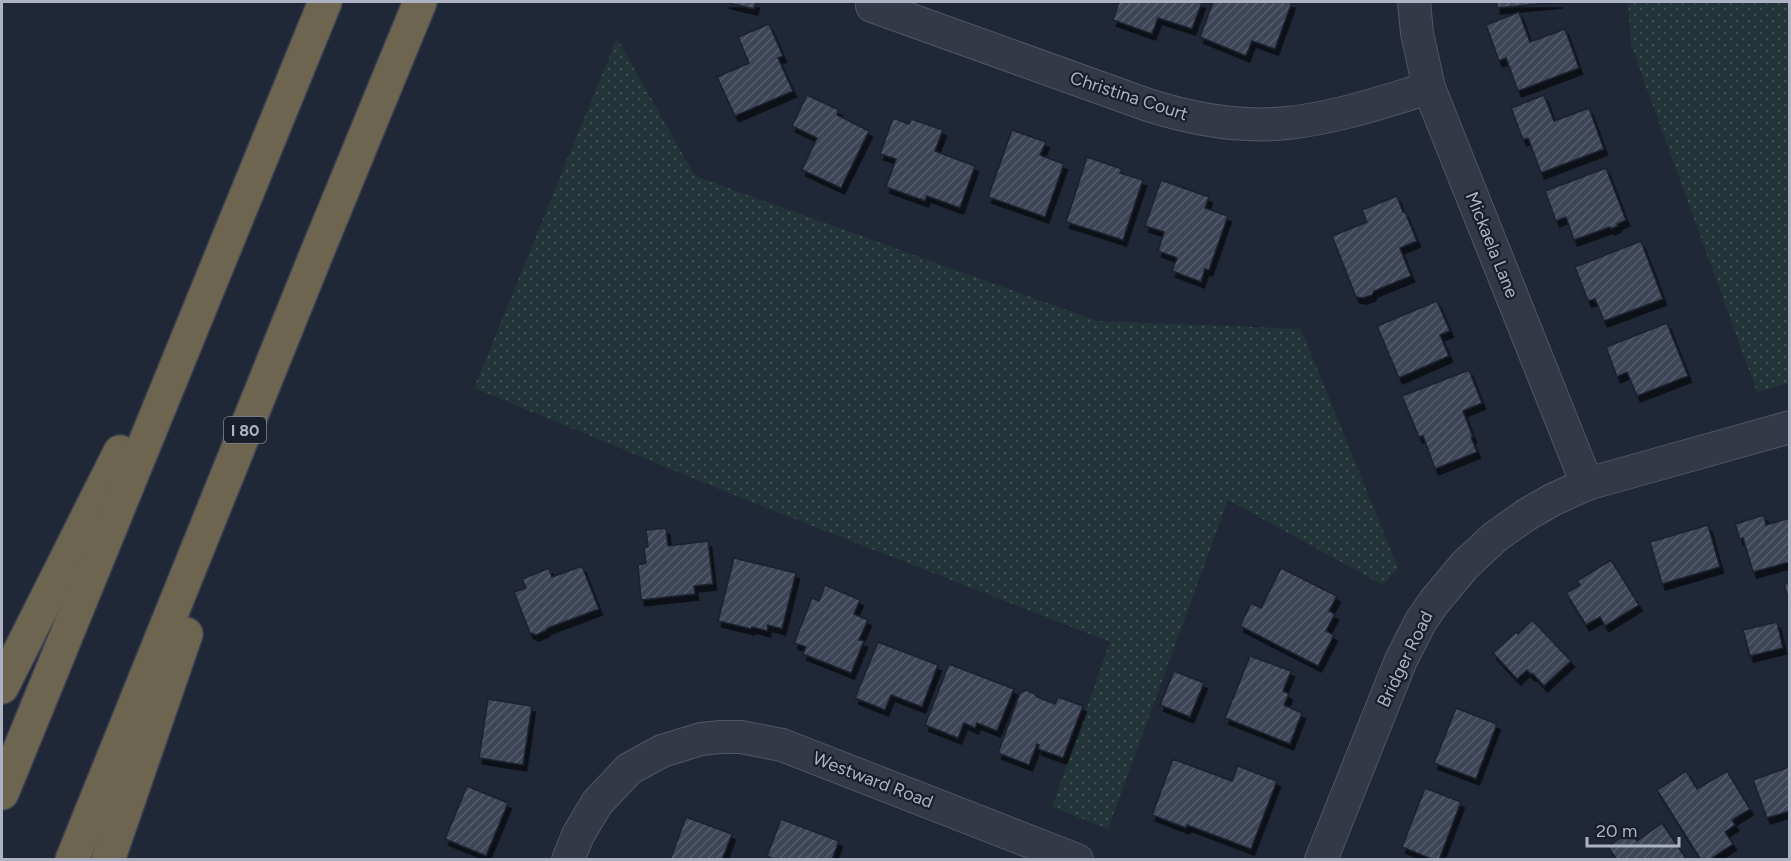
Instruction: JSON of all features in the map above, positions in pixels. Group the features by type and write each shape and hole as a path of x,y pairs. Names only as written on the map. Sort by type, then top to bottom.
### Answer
{"highway":[{"path":"2,793 325,2"},
{"name":"I 80","path":"72,860 420,2"},
{"path":"2,687 231,231"},
{"path":"108,860 316,255"}],"street":[{"name":"Mickaela Lane","path":"1414,2 1417,33 1429,88 1587,484"},
{"name":"Christina Court","path":"872,6 1148,105 1176,114 1231,124 1286,124 1331,116 1429,88"},
{"name":"Bridger Road","path":"1321,860 1389,687 1421,621 1465,565 1495,537 1552,500 1587,484 1790,427"},
{"name":"Westward Road","path":"568,860 578,835 597,803 629,769 662,751 701,739 721,737 741,737 782,745 1077,860"}],"shaded area":[{"path":"1628,2 1789,2 1789,383 1757,392 1631,45"},
{"path":"617,38 695,176 1097,321 1301,329 1398,568 1383,585 1228,500 1108,829 1052,807 1110,642 746,500 474,388"}],"building":[{"path":"725,2 756,2 754,9"},
{"path":"1119,2 1202,2 1192,29 1158,18 1152,34 1113,20"},
{"path":"1213,2 1292,2 1275,49 1252,41 1246,56 1200,37"},
{"path":"1497,2 1559,2 1497,8"},
{"path":"1519,12 1530,42 1565,29 1579,68 1518,91 1506,58 1499,61 1486,25"},
{"path":"769,24 783,56 778,58 793,91 735,116 717,77 749,63 738,37"},
{"path":"807,95 839,110 837,115 869,131 841,188 802,170 817,138 792,126"},
{"path":"1544,95 1554,121 1589,108 1604,149 1541,173 1528,138 1523,140 1511,108"},
{"path":"893,118 909,124 911,119 943,130 935,151 975,166 960,208 927,196 925,201 886,187 896,159 880,154"},
{"path":"1012,130 1046,142 1040,155 1064,164 1045,217 988,197"},
{"path":"1087,157 1122,169 1120,173 1143,180 1123,240 1066,222"},
{"path":"1606,168 1626,220 1611,229 1610,227 1574,240 1566,217 1556,221 1545,191"},
{"path":"1161,180 1209,197 1205,208 1228,216 1209,270 1205,269 1201,282 1172,271 1177,258 1158,251 1164,232 1145,226"},
{"path":"1397,196 1417,241 1400,248 1411,276 1374,291 1372,295 1363,298 1356,297 1332,236 1367,222 1362,210"},
{"path":"1641,241 1663,299 1604,321 1595,299 1588,301 1575,267"},
{"path":"1437,301 1450,331 1440,335 1449,356 1399,378 1377,326"},
{"path":"1667,323 1688,376 1637,396 1627,372 1617,377 1606,347"},
{"path":"1469,370 1482,403 1463,411 1477,452 1435,469 1423,436 1419,437 1402,396"},
{"path":"1764,515 1766,525 1790,518 1790,562 1753,572 1743,538 1740,539 1735,524"},
{"path":"1708,525 1720,567 1662,584 1650,542"},
{"path":"666,528 668,546 708,541 713,584 694,586 695,594 641,600 638,565 646,563 644,547 648,547 646,530"},
{"path":"734,558 796,573 782,629 768,625 767,631 752,627 751,629 718,621"},
{"path":"1611,560 1639,605 1605,626 1600,617 1586,625 1566,593 1580,585 1577,581"},
{"path":"582,566 599,609 548,628 536,635 530,633 514,592 526,588 522,579 549,568 552,577"},
{"path":"1281,568 1337,596 1329,611 1335,614 1326,631 1334,635 1318,666 1240,626 1251,603 1261,608"},
{"path":"1790,583 1790,605 1784,584"},
{"path":"825,585 860,600 854,614 868,620 859,640 864,641 851,673 803,654 806,647 794,643 812,598 819,601"},
{"path":"1532,620 1571,661 1544,686 1527,670 1517,679 1493,653"},
{"path":"1777,622 1783,648 1750,656 1743,630"},
{"path":"878,642 938,665 922,707 891,695 885,710 855,698"},
{"path":"1250,656 1291,671 1283,691 1289,694 1284,705 1302,713 1290,744 1225,718"},
{"path":"949,664 1014,689 997,731 977,723 975,728 964,723 958,738 925,725"},
{"path":"1174,671 1204,683 1190,717 1160,705"},
{"path":"1026,690 1055,704 1058,697 1083,706 1063,758 1038,749 1037,744 1029,765 998,753 1020,693"},
{"path":"488,699 532,706 523,765 479,758"},
{"path":"1456,708 1497,724 1476,779 1434,763"},
{"path":"1173,759 1232,781 1238,766 1277,781 1251,849 1187,825 1186,828 1152,815"},
{"path":"1789,767 1790,811 1767,818 1753,780"},
{"path":"1686,771 1697,789 1727,771 1750,809 1732,820 1735,825 1725,832 1733,844 1709,860 1701,860 1657,790"},
{"path":"467,786 508,803 486,856 445,839"},
{"path":"1425,788 1461,802 1439,860 1402,847"},
{"path":"686,817 732,834 722,860 670,860"},
{"path":"781,819 839,841 832,860 776,860 767,856"},
{"path":"1662,823 1687,860 1617,860 1608,847 1630,831 1637,841"}]}
